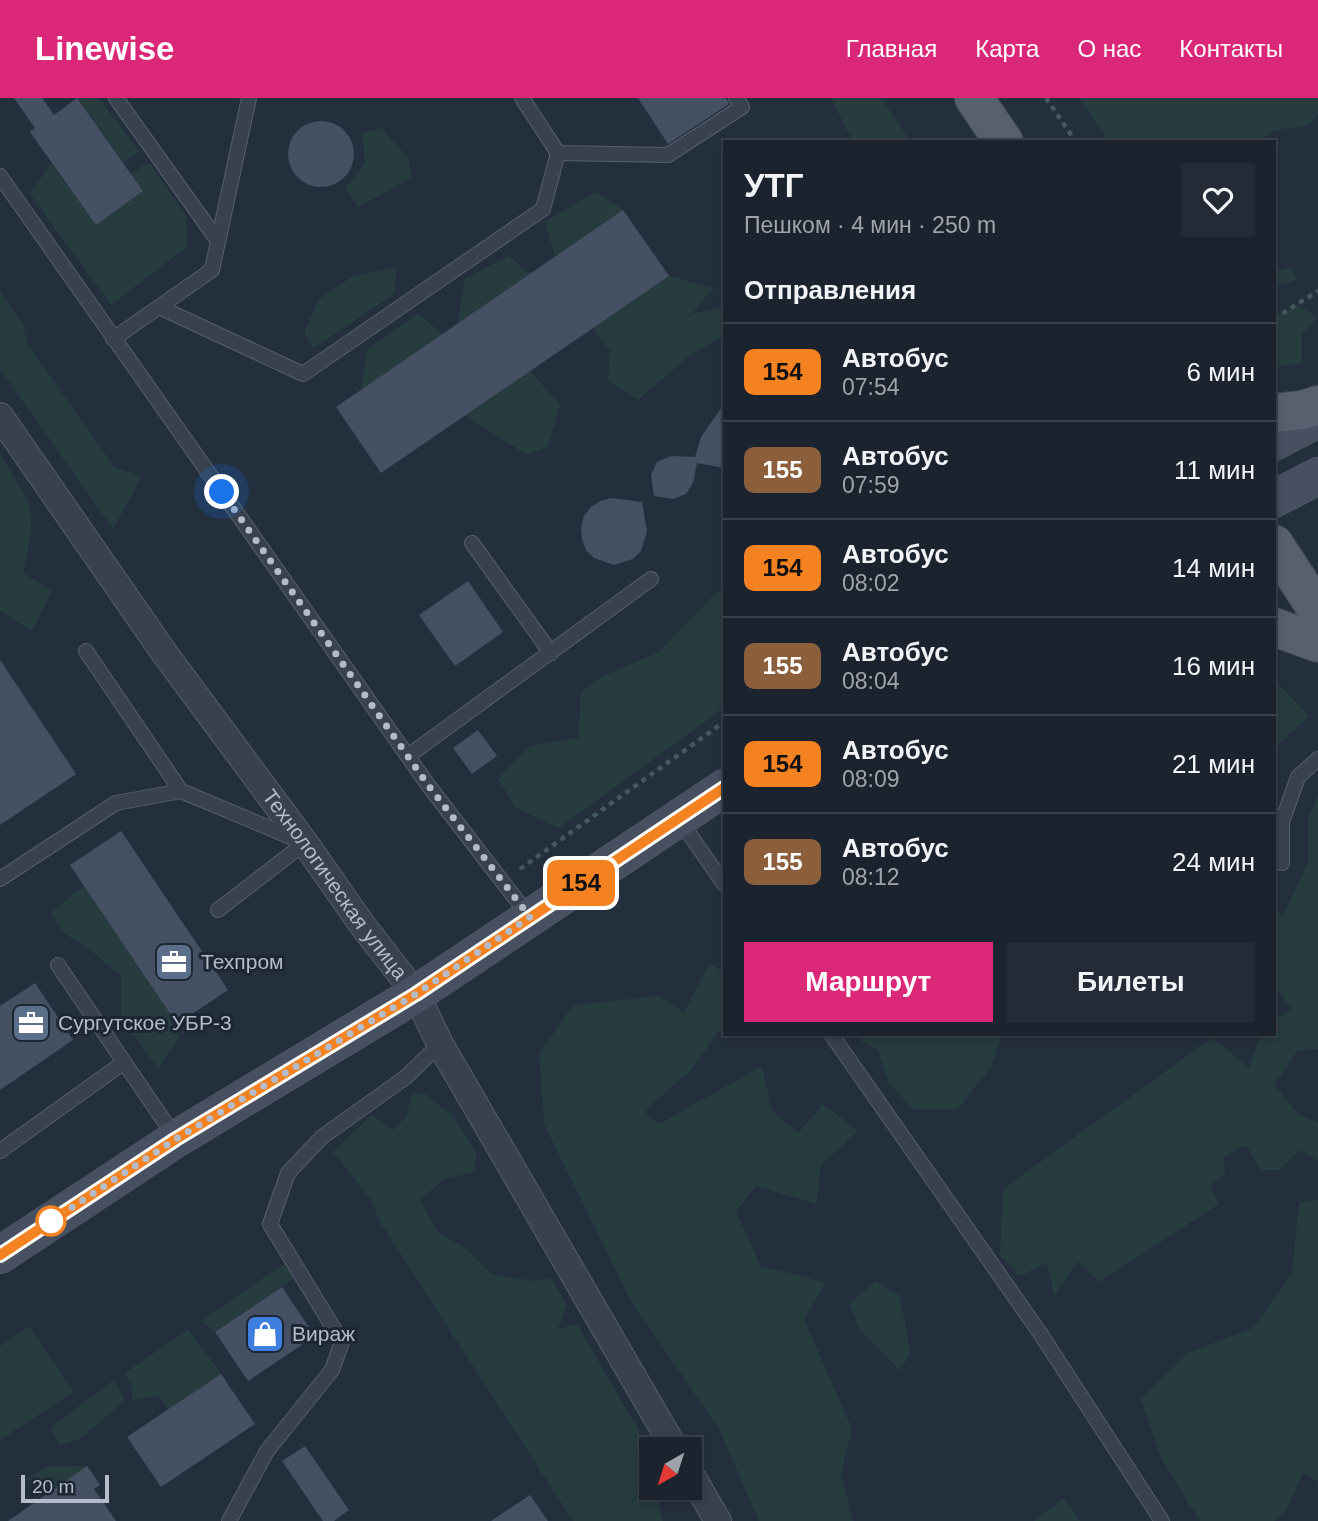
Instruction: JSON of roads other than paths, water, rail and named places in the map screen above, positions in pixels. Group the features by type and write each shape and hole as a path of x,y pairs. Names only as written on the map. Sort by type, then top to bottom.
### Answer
{"main road":[{"path":"974,98 1003,140"},
{"path":"1276,413 1318,405"},
{"path":"1276,441 1318,419"},
{"path":"1276,498 1318,476"},
{"path":"1276,547 1318,611"},
{"path":"1276,628 1318,643"},
{"path":"0,1255 176,1139 416,994 723,790"}],"street":[{"name":"Технологическая улица","path":"0,416 165,654 363,926 416,994 440,1044 669,1437"},
{"path":"702,1494 718,1521"}],"lane":[{"path":"116,98 218,241"},
{"path":"113,339 212,270 248,98"},
{"path":"159,307 303,374 543,209 558,153 522,98"},
{"path":"558,153 668,155 742,107 736,98"},
{"path":"0,176 428,785 530,917"},
{"path":"472,543 551,653"},
{"path":"408,756 651,579"},
{"path":"86,651 181,791 305,843"},
{"path":"1282,863 1282,822 1298,777 1318,759"},
{"path":"0,879 116,803 181,791"},
{"path":"679,819 723,883"},
{"path":"218,909 305,843"},
{"path":"58,965 176,1139"},
{"path":"832,1036 1040,1333 1163,1521"},
{"path":"229,1521 267,1451 332,1370 342,1342 270,1224 288,1172 322,1137 406,1077 440,1044"},
{"path":"0,1151 123,1063"}],"place":[{"name":"Техпром","path":"174,962"},
{"name":"Сургутское УБР-3","path":"31,1023"},
{"name":"Вираж","path":"265,1334"}]}
